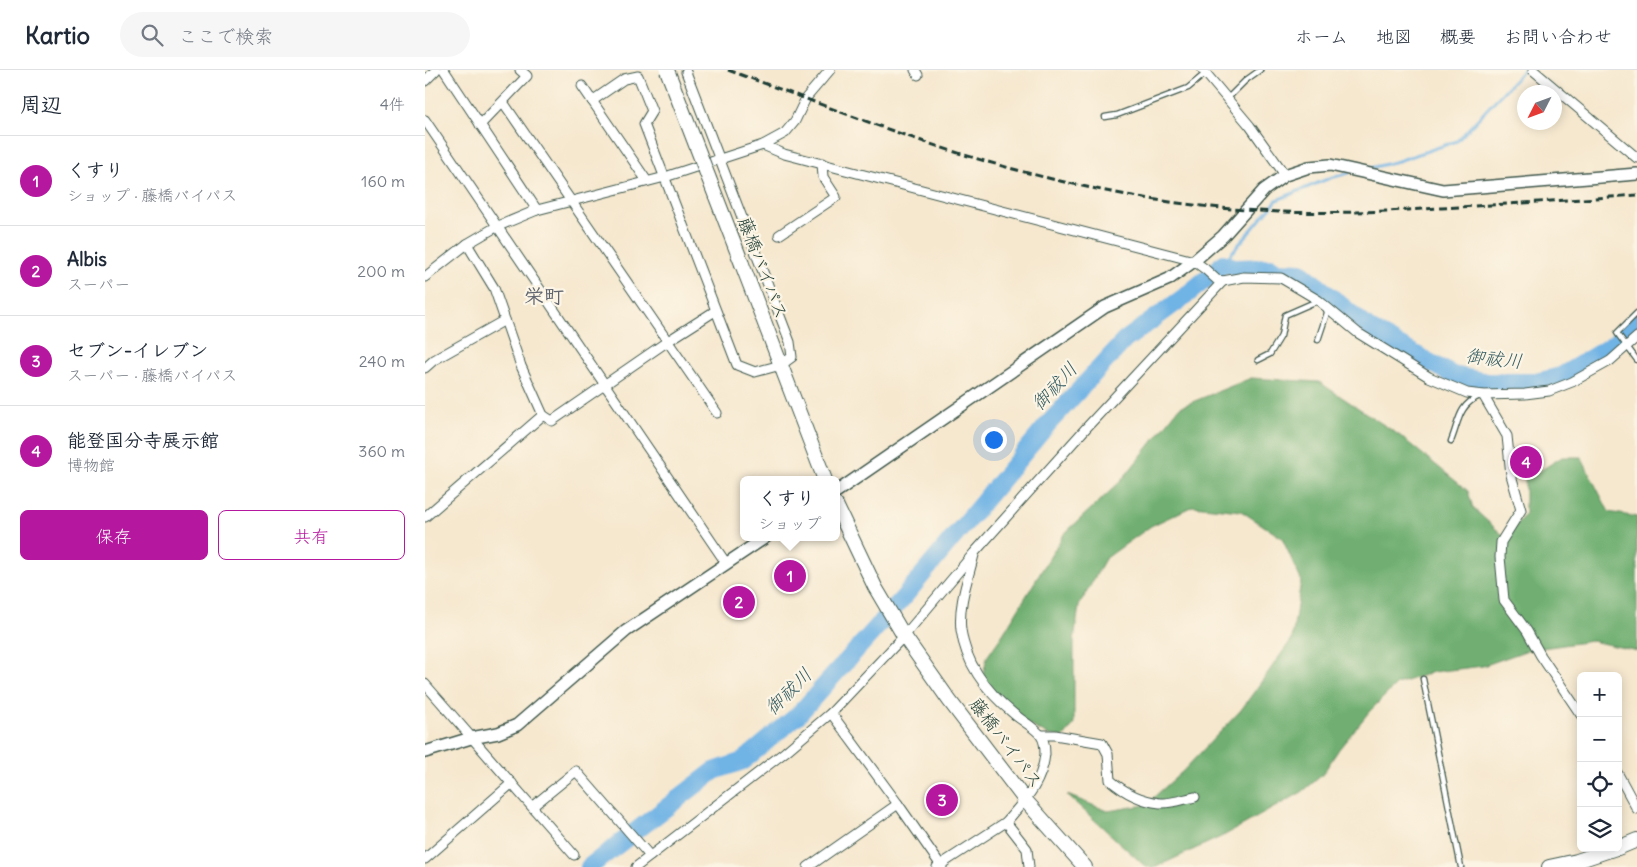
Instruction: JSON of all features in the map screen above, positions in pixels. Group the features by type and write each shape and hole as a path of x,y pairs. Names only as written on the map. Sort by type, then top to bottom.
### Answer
{"main road":[{"name":"藤橋バイパス","path":"667,70 823,476"},
{"name":"藤橋バイパス","path":"840,514 875,587 902,632 949,700 1025,800 1085,867"},
{"path":"1622,846 1637,840"},
{"path":"1549,867 1605,852"}],"street":[{"path":"425,80 437,70"},
{"path":"444,70 537,210"},
{"path":"480,125 527,76 520,70"},
{"path":"425,277 467,244 497,227 537,210 665,177 763,145 785,132 795,121 806,98 830,70"},
{"path":"1533,70 1637,158"},
{"path":"592,101 624,79 638,76 652,111 644,124 737,365 755,372 781,365 792,357 790,342 686,72"},
{"path":"1205,72 1250,126 1285,175"},
{"path":"582,86 647,181"},
{"path":"503,102 717,413"},
{"path":"425,120 726,563"},
{"path":"763,145 784,154 1194,261 1220,280"},
{"path":"779,235 836,197 823,177 822,163"},
{"path":"840,489 1105,307 1169,279 1223,236 1264,190 1285,175 1309,167 1330,165 1443,190 1637,174"},
{"path":"467,244 494,288 521,366 543,415 552,420 715,311"},
{"path":"636,867 763,769 831,713 1220,280 1244,277 1281,278 1318,300 1358,333 1429,376 1467,393 1483,395 1525,394 1549,391 1572,382 1610,360 1637,337"},
{"path":"425,368 433,360 505,320"},
{"path":"1483,395 1507,436 1511,475 1521,510 1501,542 1500,558 1504,600 1527,631 1541,656 1577,709"},
{"path":"425,517 543,415"},
{"path":"425,752 471,738 498,733 517,725 626,630 760,541"},
{"path":"831,713 898,804 940,866 1006,822 1039,780 1044,765 1045,749 1041,736 988,690 977,675 967,651 961,630 961,605 974,552"},
{"path":"425,684 574,855"},
{"path":"1041,736 1055,735 1101,744 1108,754 1110,780 1122,790 1141,799 1161,803 1195,797"},
{"path":"533,806 576,770 650,856"},
{"path":"1622,781 1637,809"},
{"path":"425,859 512,783"},
{"path":"808,867 898,804"},
{"path":"1006,822 1027,849 1029,867"}],"lane":[{"path":"1227,99 1245,80 1260,70"},
{"path":"1105,117 1117,115 1188,88 1205,72"},
{"path":"1258,360 1271,354 1281,336 1285,315 1318,300"},
{"path":"1318,340 1327,313 1326,307"},
{"path":"1637,313 1617,333 1637,360"},
{"path":"1451,441 1461,410 1469,400 1483,395"},
{"path":"1423,679 1461,867"}],"green space":[{"path":"1251,378 1319,382 1399,435 1468,491 1473,508 1506,538 1525,514 1525,480 1562,457 1581,457 1609,512 1637,517 1637,651 1592,641 1528,650 1483,666 1433,672 1397,684 1369,712 1339,749 1322,775 1302,792 1225,835 1156,867 1146,867 1067,795 1108,811 1145,805 1183,771 1241,710 1292,639 1301,580 1282,538 1241,511 1193,506 1151,526 1105,559 1079,606 1074,641 1074,724 1064,737 1048,735 1006,712 983,675 987,657 1064,534 1121,481 1180,407"}],"waterway":[{"path":"1367,169 1398,161 1457,141 1524,70"},
{"path":"1223,263 1277,200 1330,178 1349,173"},
{"name":"御祓川","path":"589,867 714,771 743,761 798,715 903,598 1048,424 1125,340 1184,297 1223,263 1237,268 1271,267 1278,271 1301,272 1370,329 1453,375 1488,382 1536,382 1561,376 1614,344 1637,319"}],"railway":[{"path":"728,70 896,132 988,162 1060,181 1171,202 1269,212 1343,212 1392,211 1637,195"}],"place":[{"name":"能登国分寺展示館","path":"1526,462"},
{"name":"くすり","path":"790,576"},
{"name":"Albis","path":"739,602"},
{"name":"セブン-イレブン","path":"942,800"}],"district":[{"name":"栄町","path":"544,296"}]}
